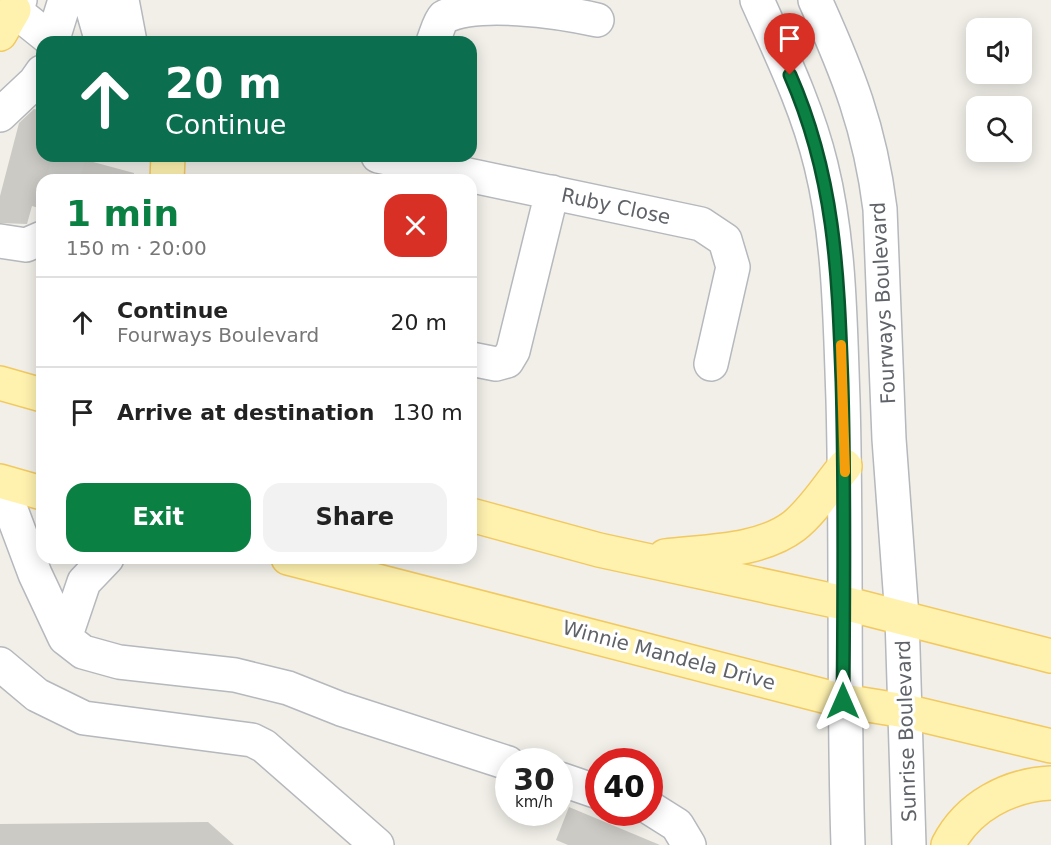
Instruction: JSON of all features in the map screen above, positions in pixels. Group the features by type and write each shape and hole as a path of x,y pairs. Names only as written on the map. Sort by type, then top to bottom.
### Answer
{"main road":[{"path":"0,383 36,393"},
{"path":"639,559 737,547 772,538 794,526 845,466"},
{"path":"0,481 36,491"},
{"path":"477,517 599,550 844,603 1051,656"},
{"name":"Winnie Mandela Drive","path":"311,564 843,701 905,711 1051,746"},
{"path":"948,845 953,835 974,811 1003,793 1031,784 1051,783"}],"street":[{"path":"54,36 65,0"},
{"path":"90,0 100,36"},
{"path":"122,0 129,36"},
{"path":"757,0 799,93 821,163 834,227 845,466 843,701 848,845"},
{"name":"Fourways Boulevard","path":"815,0 849,75 875,171 883,264 889,439 902,617"},
{"path":"436,36 443,18 459,8 494,1 528,4 597,20"},
{"path":"11,15 45,36"},
{"path":"0,115 36,81"},
{"name":"Ruby Close","path":"383,163 447,174"},
{"name":"Ruby Close","path":"477,179 552,192 701,224 725,240 733,267 711,364"},
{"path":"477,360 496,364 507,361 513,351 552,192"},
{"path":"0,241 26,245 36,241"},
{"path":"0,493 10,507 35,574 65,638 83,652 101,658 235,675 288,688 341,709 495,759"},
{"path":"65,638 84,582 101,564"},
{"name":"Sunrise Boulevard","path":"902,617 909,845"},
{"path":"0,664 37,695 84,718 252,740 264,746 376,845"},
{"path":"663,816 677,825 689,845"}],"building":[{"path":"36,110 36,162 93,162 134,174 36,174 36,207 32,206 27,224 0,223 0,196 19,123"},
{"path":"573,809 585,814 585,826 614,826 660,845 568,845 556,840 562,826 573,826"},
{"path":"208,822 234,845 0,845 0,824"}],"tunnel":[{"path":"64,174 68,162"}],"slow traffic":[{"path":"841,345 845,472"}],"route":[{"path":"790,75 799,93 821,163 834,227 840,317 845,466 843,701"}]}
